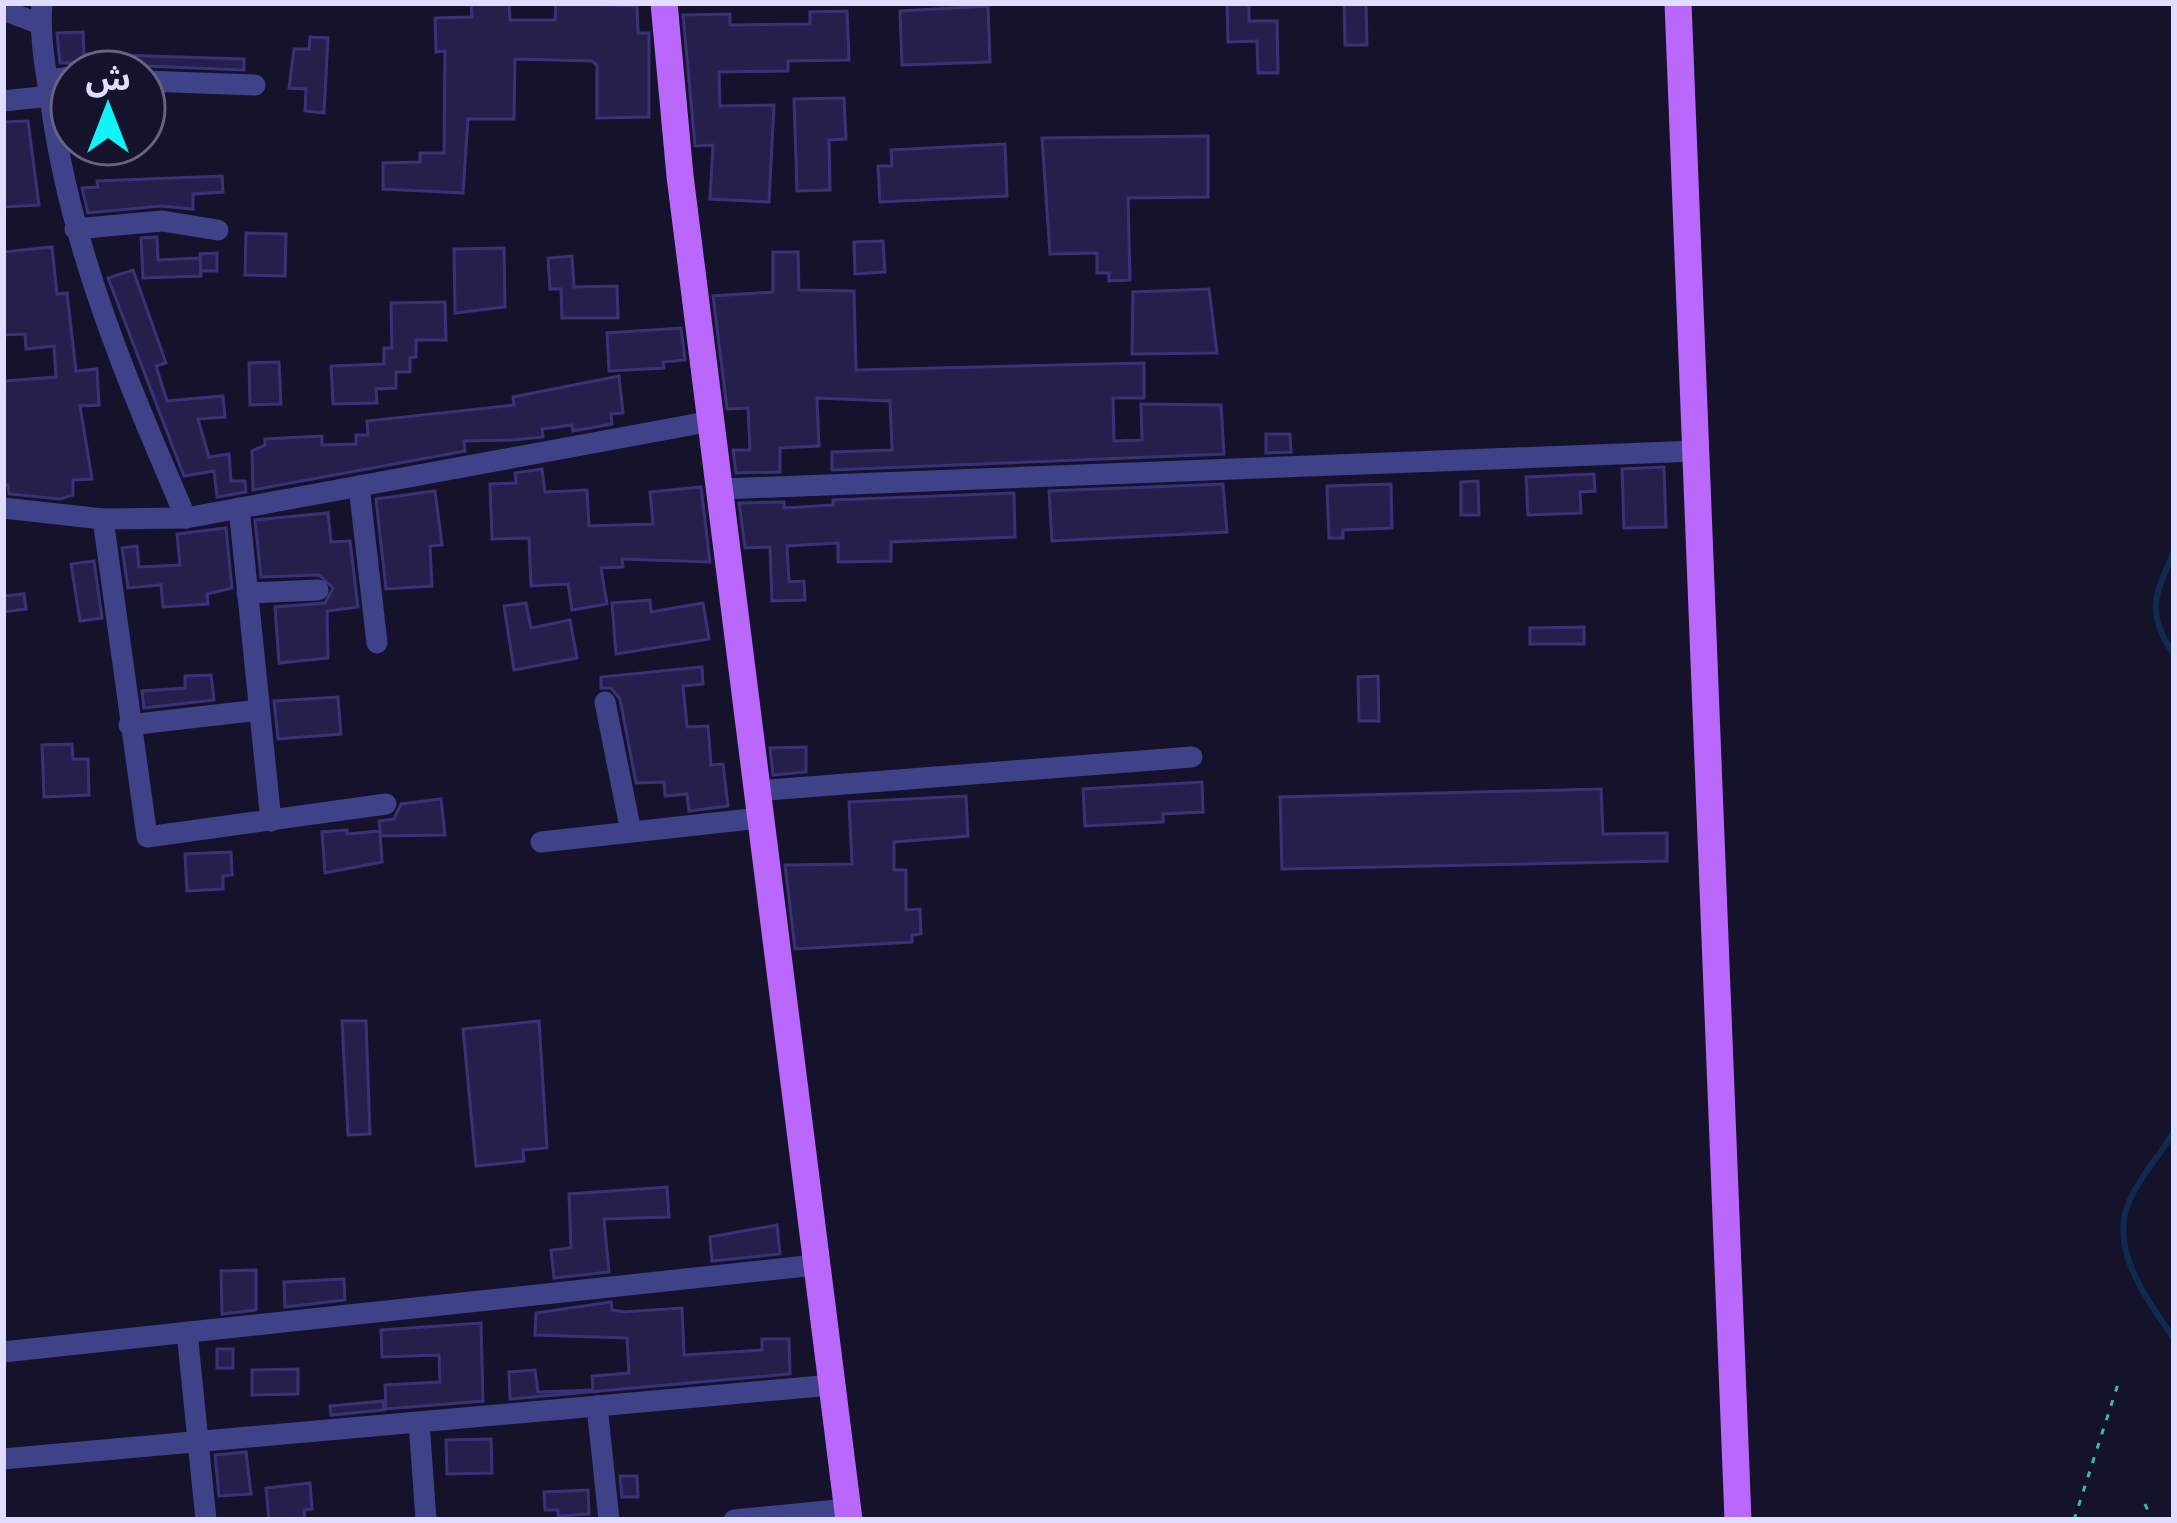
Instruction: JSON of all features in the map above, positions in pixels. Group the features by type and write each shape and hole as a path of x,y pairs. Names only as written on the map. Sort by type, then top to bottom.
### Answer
{"main road":[{"path":"664,3 680,176 848,1515"},
{"path":"1678,3 1738,1520"}],"street":[{"path":"3,10 41,13 48,79"},
{"path":"168,81 255,86"},
{"path":"3,101 48,88"},
{"path":"64,168 75,229 104,326 186,518"},
{"path":"75,229 162,221 218,230"},
{"path":"3,508 103,519 186,518 712,421"},
{"path":"721,489 1696,451"},
{"path":"359,486 377,643"},
{"path":"238,508 271,821"},
{"path":"103,519 147,837 386,804"},
{"path":"247,593 318,590"},
{"path":"605,702 631,832"},
{"path":"129,725 260,710"},
{"path":"541,842 631,832 758,805 1192,757"},
{"path":"3,1352 816,1265"},
{"path":"187,1332 206,1520"},
{"path":"3,1459 832,1385"},
{"path":"597,1406 609,1520"},
{"path":"419,1422 425,1520"},
{"path":"734,1520 848,1515"}],"path":[{"path":"2074,1520 2118,1384"},
{"path":"2145,1504 2152,1520"}],"building":[{"path":"471,3 509,3 510,20 555,20 556,3 637,6 638,33 649,33 649,117 597,118 597,65 592,61 515,59 514,119 468,119 463,193 383,189 383,163 420,162 420,153 444,153 445,51 436,52 435,18 472,17"},
{"path":"1227,3 1249,3 1249,21 1277,21 1278,73 1258,73 1257,41 1228,42"},
{"path":"1344,3 1366,3 1367,45 1345,45"},
{"path":"988,6 990,62 902,65 900,11"},
{"path":"847,11 849,60 788,61 788,71 719,72 720,106 774,105 769,202 710,199 713,145 695,146 683,15 730,14 730,25 810,24 810,12"},
{"path":"83,32 84,48 58,48 57,33"},
{"path":"310,37 328,38 324,113 305,111 306,89 289,88 294,49 309,49"},
{"path":"168,57 244,59 244,70 168,67"},
{"path":"844,98 846,139 829,140 830,190 797,191 794,99"},
{"path":"28,121 39,205 3,207 3,122"},
{"path":"1208,136 1208,197 1128,198 1130,280 1109,281 1109,273 1097,273 1097,253 1050,254 1042,138"},
{"path":"1005,144 1007,196 880,202 878,166 892,166 891,150"},
{"path":"222,176 223,192 193,194 193,209 161,206 88,213 82,188 98,187 97,181"},
{"path":"246,233 286,234 285,276 245,275"},
{"path":"157,237 158,260 200,258 201,276 143,278 141,238"},
{"path":"883,241 885,272 855,274 854,242"},
{"path":"52,247 57,294 67,293 76,371 97,369 99,405 80,406 92,479 73,480 73,495 60,499 9,494 8,485 3,485 5,381 56,377 54,346 26,349 25,334 3,335 3,252"},
{"path":"504,248 505,307 455,313 454,249"},
{"path":"773,252 798,252 799,290 854,291 856,370 1144,363 1144,398 1113,398 1114,441 1142,440 1141,404 1221,405 1224,454 832,470 832,452 892,450 890,401 817,398 819,446 780,448 780,472 736,473 733,450 750,450 748,408 727,409 713,296 773,292"},
{"path":"217,253 217,271 201,271 200,254"},
{"path":"572,256 574,287 617,286 618,318 562,318 561,289 550,289 548,258"},
{"path":"133,270 166,363 156,366 167,401 223,396 225,417 198,419 209,457 229,454 231,481 245,481 246,492 217,497 214,471 184,476 108,278"},
{"path":"1209,289 1217,353 1132,354 1133,292"},
{"path":"445,302 446,340 416,340 410,372 396,372 396,388 376,389 377,403 333,404 331,366 384,364 384,348 392,348 391,303"},
{"path":"681,328 685,360 663,362 664,368 609,371 607,333"},
{"path":"279,362 281,404 250,405 249,363"},
{"path":"619,376 623,413 611,414 612,424 573,431 572,425 542,429 543,437 464,441 465,451 253,490 252,451 265,445 265,439 322,436 322,445 356,444 356,435 368,435 367,421 514,405 513,397"},
{"path":"1266,434 1290,434 1291,452 1266,453"},
{"path":"1664,467 1666,527 1624,528 1622,469"},
{"path":"542,469 545,492 587,490 589,526 653,524 650,492 701,487 710,562 622,559 623,567 601,568 607,604 572,610 568,584 531,586 529,538 492,539 490,484 516,483 515,473"},
{"path":"1594,474 1595,491 1580,492 1581,513 1528,515 1526,477"},
{"path":"1478,481 1479,515 1461,515 1461,482"},
{"path":"1223,484 1227,532 1052,541 1049,491"},
{"path":"1391,484 1392,528 1343,530 1343,538 1329,538 1327,486"},
{"path":"435,491 442,545 430,546 432,586 386,589 376,499"},
{"path":"1014,493 1015,537 891,542 891,561 838,562 838,543 787,546 789,582 804,581 805,600 772,601 770,547 745,548 739,503 784,502 784,508 833,505 833,500"},
{"path":"328,513 331,542 350,541 358,607 327,611 328,658 279,663 275,607 325,603 333,588 319,575 261,577 255,520"},
{"path":"226,528 232,588 207,594 208,604 163,607 161,585 128,588 122,548 137,546 139,567 180,565 177,534"},
{"path":"94,561 102,618 80,621 71,564"},
{"path":"24,594 26,609 3,612 3,596"},
{"path":"650,600 651,612 703,603 709,639 616,654 612,603"},
{"path":"526,603 531,628 570,620 577,658 514,670 504,606"},
{"path":"1584,627 1584,644 1530,644 1530,628"},
{"path":"702,667 703,684 683,686 687,727 708,726 711,765 723,764 728,806 689,811 687,794 665,796 664,782 636,783 620,699 611,688 601,688 601,677"},
{"path":"211,675 214,700 144,708 142,691 185,688 185,676"},
{"path":"1378,676 1379,721 1359,721 1358,677"},
{"path":"338,697 341,734 278,739 274,701"},
{"path":"72,744 73,759 88,759 89,795 44,797 42,745"},
{"path":"806,747 806,772 773,775 770,748"},
{"path":"1202,782 1203,812 1163,814 1163,822 1085,826 1083,789"},
{"path":"1601,789 1603,834 1667,833 1667,861 1282,869 1280,797"},
{"path":"966,796 968,836 894,842 894,870 906,870 906,910 920,909 921,934 912,935 912,942 795,949 785,865 852,864 849,802"},
{"path":"441,799 445,835 381,836 379,821 394,819 401,804"},
{"path":"347,830 347,834 380,831 382,862 325,873 322,832"},
{"path":"231,852 232,875 223,876 223,889 187,891 185,854"},
{"path":"342,1021 366,1021 370,1134 348,1135"},
{"path":"539,1021 547,1148 523,1150 524,1161 476,1166 463,1029"},
{"path":"667,1187 669,1217 604,1219 609,1272 554,1278 551,1250 571,1248 569,1194"},
{"path":"777,1225 780,1254 712,1261 710,1237"},
{"path":"256,1270 256,1310 222,1314 221,1271"},
{"path":"344,1279 345,1300 285,1307 284,1282"},
{"path":"611,1302 612,1310 624,1312 682,1308 684,1355 762,1350 762,1339 789,1339 790,1374 510,1399 509,1372 535,1370 538,1392 593,1390 592,1376 629,1373 627,1338 535,1335 536,1313"},
{"path":"481,1323 483,1401 386,1409 385,1385 440,1382 439,1355 382,1357 381,1330"},
{"path":"217,1349 233,1349 233,1368 217,1368"},
{"path":"298,1369 298,1394 252,1395 252,1370"},
{"path":"383,1401 384,1410 331,1415 330,1406"},
{"path":"491,1439 492,1473 447,1474 446,1440"},
{"path":"246,1452 251,1494 219,1496 215,1455"},
{"path":"620,1476 637,1476 638,1497 622,1497"},
{"path":"310,1483 312,1509 304,1510 305,1520 269,1520 266,1488"},
{"path":"588,1490 589,1514 558,1516 558,1510 545,1510 544,1492"}],"waterway":[{"path":"2174,552 2156,604 2159,627 2174,655"},
{"path":"2174,1131 2133,1193 2124,1220 2127,1256 2134,1274 2174,1339"}]}
